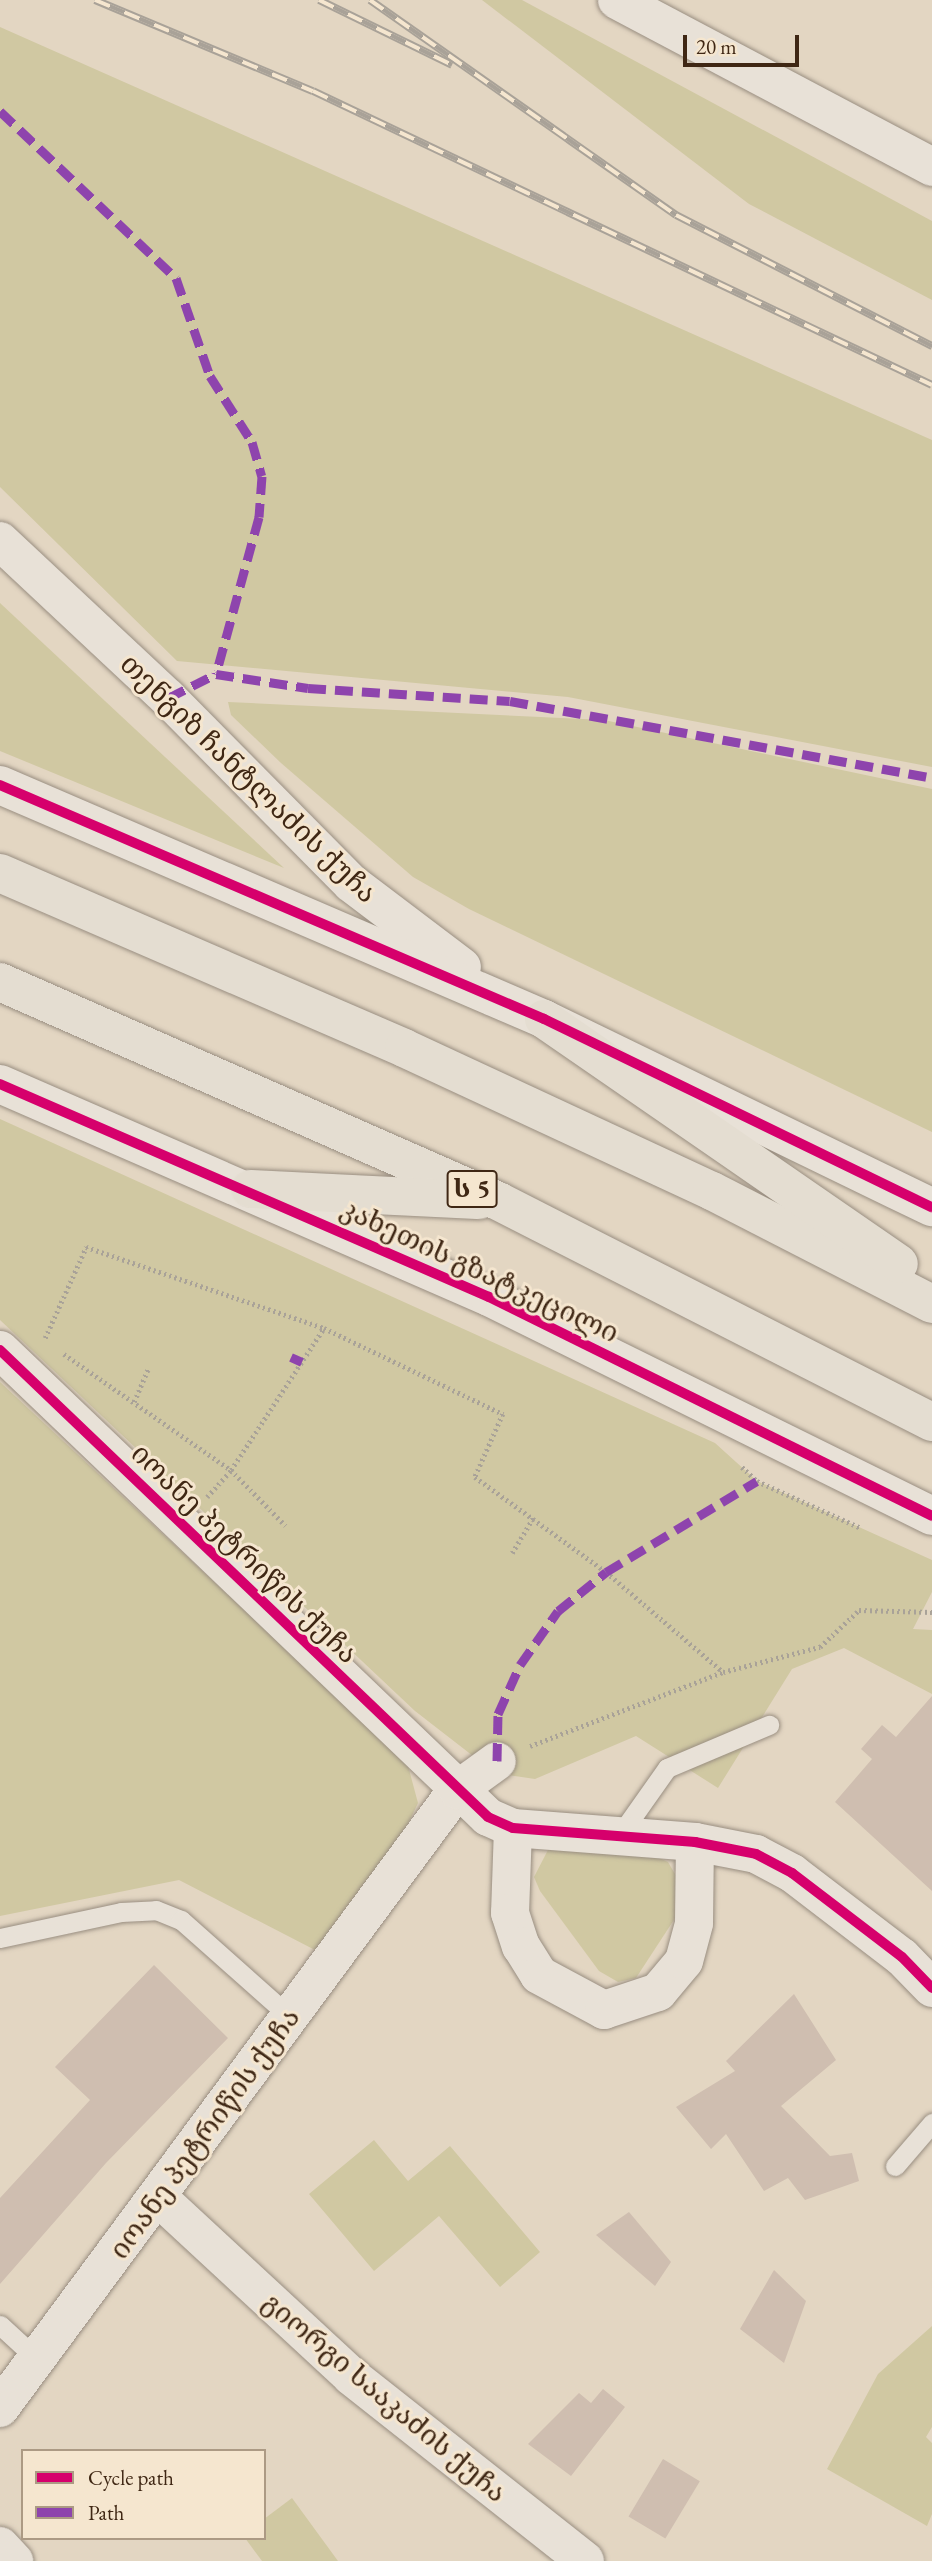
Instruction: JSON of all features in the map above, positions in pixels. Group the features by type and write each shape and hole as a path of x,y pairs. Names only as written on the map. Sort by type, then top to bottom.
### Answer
{"highway":[{"path":"0,873 428,1060 712,1191 932,1304"},
{"name":"ს 5","path":"0,982 498,1201 932,1422"},
{"path":"544,1019 932,1287"},
{"path":"250,1189 498,1201"}],"street":[{"path":"617,0 932,167"},
{"name":"თენგიზ ჩანტლაძის ქუჩა","path":"0,541 167,698 351,883 508,1003"},
{"path":"0,785 544,1019 932,1207"},
{"name":"კახეთის გზატკეცილი","path":"0,1084 250,1189 489,1297 932,1516"},
{"name":"იოანე პეტრიწის ქუჩა","path":"0,1350 457,1790"},
{"name":"იოანე პეტრიწის ქუჩა","path":"0,2408 159,2198 288,2015 457,1790 498,1761"},
{"path":"457,1790 488,1817 513,1828 695,1842 757,1854 792,1873 902,1958 932,1988"},
{"path":"513,1828 510,1913 521,1946 539,1975 604,2010 658,1992 684,1961 694,1923 695,1842"},
{"name":"გიორგი სააკაძის ქუჩა","path":"159,2198 351,2376 585,2561"},
{"path":"0,2546 14,2561"}],"lane":[{"path":"619,1836 667,1768 769,1725"},
{"path":"0,1938 156,1910 181,1920 288,2015"},
{"path":"895,2166 932,2123"},
{"path":"0,2325 37,2359"}],"path":[{"path":"286,1525 232,1470 44,1340 86,1247 324,1328 503,1414 475,1477 533,1518 723,1672"},
{"path":"182,1524 232,1470 324,1328"},
{"path":"134,1402 148,1369"},
{"path":"732,1458 757,1481 869,1532"},
{"path":"512,1553 533,1518"},
{"path":"498,1761 610,1712 723,1672 820,1647 859,1610 932,1612"}],"shaded area":[{"path":"482,0 522,0 932,221 932,300 749,204"},
{"path":"0,27 932,440 932,767 568,697 177,661 0,487"},
{"path":"0,603 284,868 0,751"},
{"path":"228,702 604,720 932,789 932,1132 469,909 413,877 281,763 231,715"},
{"path":"0,1119 715,1443 757,1481 932,1560 932,1592 913,1629 932,1630 932,1694 844,1648 792,1669 718,1788 636,1736 535,1779 495,1773 415,1711 0,1320"},
{"path":"0,1382 407,1762 418,1803 404,1832 315,1950 179,1880 0,1916"},
{"path":"549,1848 646,1852 668,1862 679,1881 681,1909 636,1978 618,1982 599,1971 540,1891 534,1877"},
{"path":"374,2140 408,2181 450,2146 540,2252 500,2287 439,2216 374,2271 309,2194"},
{"path":"932,2326 932,2427 926,2437 932,2443 932,2514 927,2526 827,2469 878,2374"},
{"path":"292,2498 338,2561 262,2561 246,2540 266,2540 266,2518"}],"building":[{"path":"932,1696 932,1891 835,1802 872,1759 861,1749 882,1725 896,1737"},
{"path":"154,1965 228,2038 106,2163 0,2284 0,2198 90,2100 55,2067"},
{"path":"794,1994 836,2060 781,2106 830,2156 852,2153 859,2181 805,2200 788,2178 764,2191 726,2134 711,2149 676,2107 735,2071 726,2061"},
{"path":"629,2212 671,2262 655,2286 596,2235"},
{"path":"774,2270 806,2301 784,2363 740,2329"},
{"path":"603,2389 625,2407 571,2476 528,2444 579,2393 591,2403"},
{"path":"663,2459 700,2481 665,2539 628,2516"}],"railway":[{"path":"95,0 313,91 932,385"},
{"path":"319,0 452,65"},
{"path":"370,0 676,215 932,346"}],"marked path":[{"path":"0,111 176,278 210,376 252,442 262,476 259,517 216,674"},
{"path":"168,698 216,674 308,688 510,701 932,778"},
{"path":"291,1357 302,1362"},
{"path":"497,1761 498,1714 520,1665 558,1611 606,1572 757,1481"}],"cycle path":[{"path":"0,785 544,1019 932,1207"},
{"path":"0,1084 489,1297 932,1516"},
{"path":"0,1350 488,1817 513,1828 695,1842 756,1854 792,1873 902,1957 932,1988"}]}
